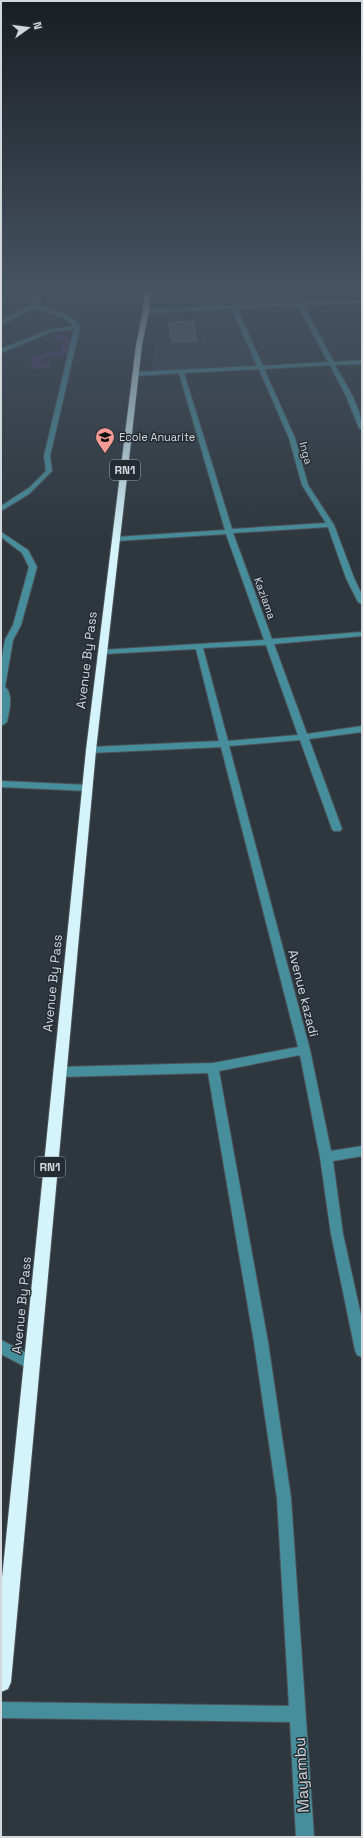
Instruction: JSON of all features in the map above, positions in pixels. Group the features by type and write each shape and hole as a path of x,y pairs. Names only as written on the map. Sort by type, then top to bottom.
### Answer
{"highway":[{"name":"Avenue By Pass","path":"1,1682 91,750 104,652 136,375"}],"street":[{"path":"1,509 21,498 37,486 49,471 47,456 65,375"},
{"name":"Kaziama","path":"182,375 229,532 337,829"},
{"name":"Inga","path":"265,375 292,438 306,485 331,525 350,578 362,602"},
{"path":"337,375 349,396 362,428"},
{"path":"116,539 331,525"},
{"path":"1,534 27,553 31,559 33,567 16,626 5,640 1,688 5,691 6,701 3,722"},
{"path":"104,652 269,642 362,634"},
{"name":"Avenue kazadi","path":"199,646 226,744 304,1050 326,1157 337,1234 362,1350"},
{"path":"91,750 226,744 305,738 362,729"},
{"path":"1,784 88,788"},
{"path":"59,1072 213,1068 304,1050"},
{"name":"Mayambu","path":"213,1068 261,1342 284,1498 305,1837"},
{"path":"326,1157 362,1151"},
{"path":"1,1346 31,1363"},
{"path":"1,1710 298,1714"}],"place":[{"name":"Ecole Anuarite","path":"105,454"}]}
